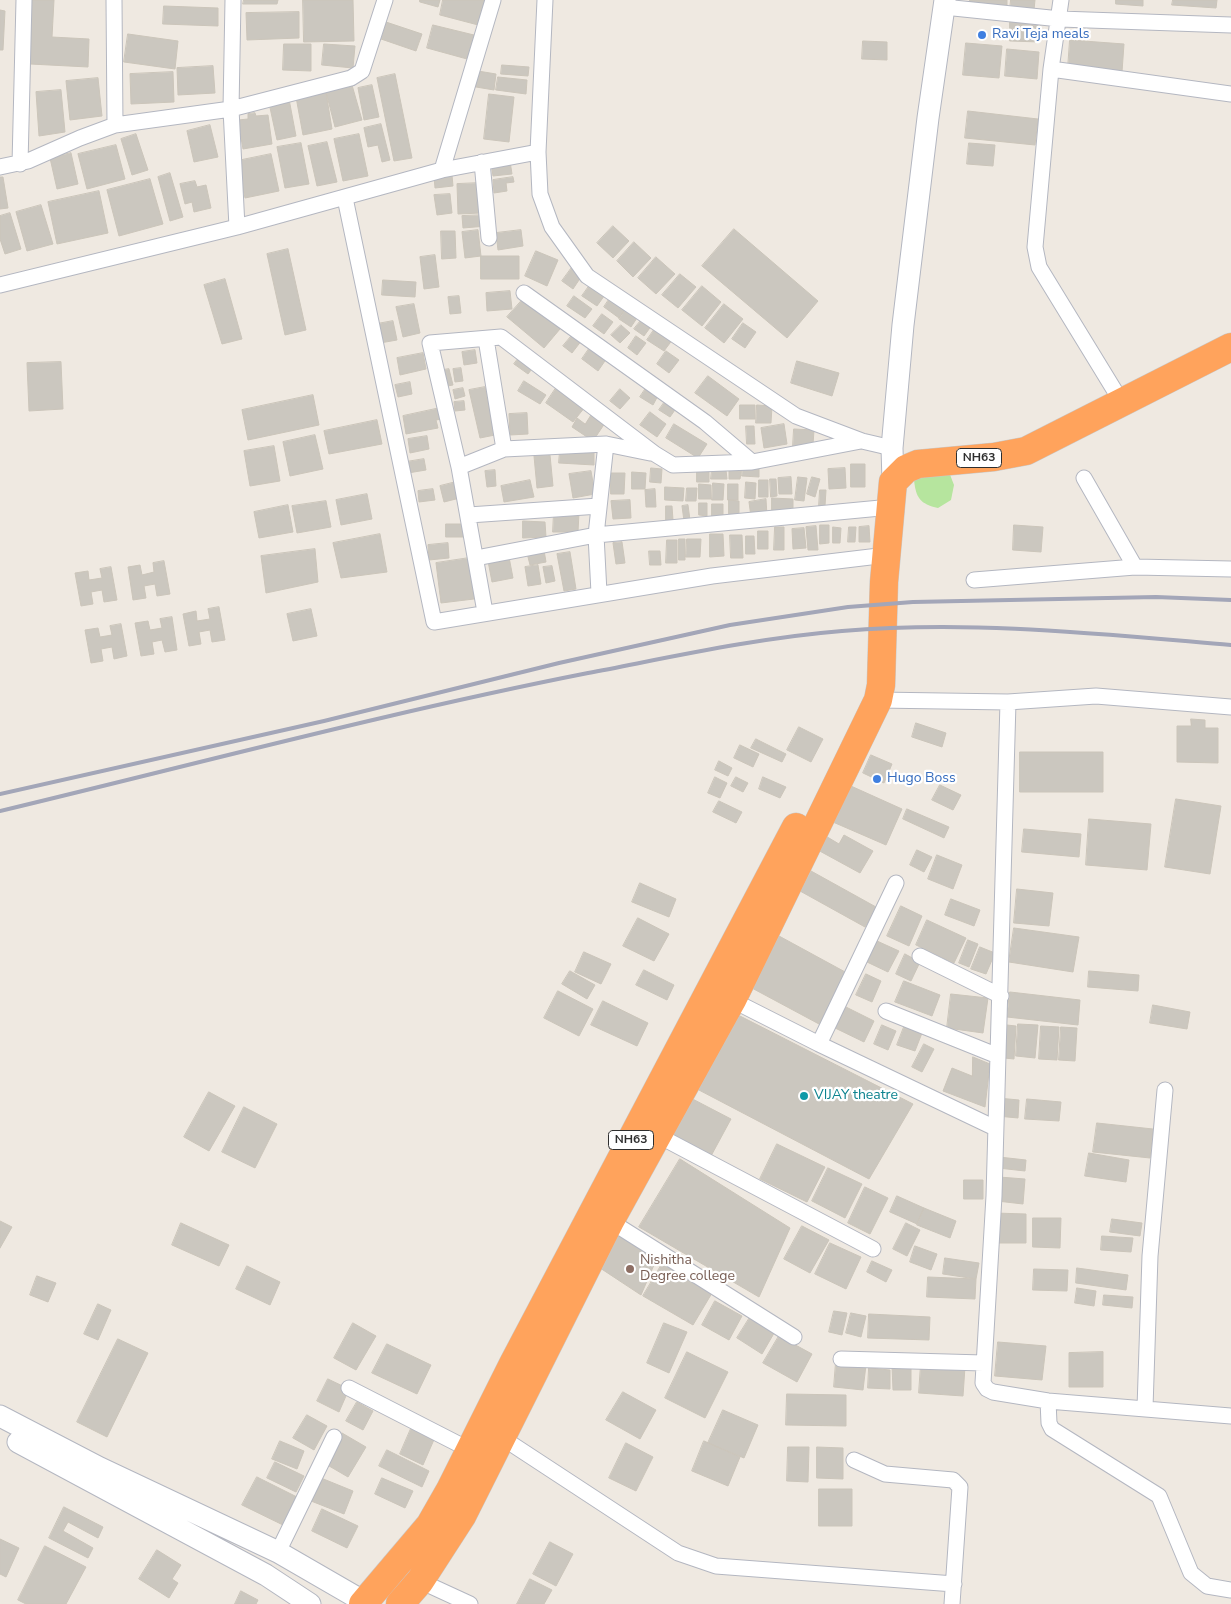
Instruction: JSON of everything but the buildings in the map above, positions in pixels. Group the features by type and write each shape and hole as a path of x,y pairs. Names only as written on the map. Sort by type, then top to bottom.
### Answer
{"highway":[{"name":"NH63","path":"400,1604 420,1581 462,1516 574,1298 610,1221 659,1136 732,1000 878,700 881,685 886,555 892,494 906,470 918,464 994,457 1026,451 1121,401 1231,347"},
{"name":"NH63","path":"365,1603 430,1525 450,1490 786,848 855,706 864,681 881,666"}],"main road":[{"path":"892,494 892,448 904,315 944,4"},
{"path":"0,1416 100,1468 278,1552 365,1603"},
{"path":"0,1432 266,1575 310,1604"}],"street":[{"path":"20,164 24,0"},
{"path":"114,0 115,125"},
{"path":"233,0 232,109 237,227"},
{"path":"0,167 20,164 115,125 232,109 358,75 362,71 385,0"},
{"path":"442,170 493,0"},
{"path":"545,0 538,152 540,194 552,227 587,276 796,416 862,441 892,448"},
{"path":"1061,0 1060,19 1051,69 1035,248 1039,267 1121,401"},
{"path":"944,4 1060,19 1231,25"},
{"path":"1051,69 1231,94"},
{"path":"0,285 237,227 442,170 538,152"},
{"path":"482,162 489,238"},
{"path":"345,198 434,622 599,593 712,576 886,555"},
{"path":"524,293 705,422 752,462"},
{"path":"485,612 459,467 430,344 501,337 673,466 752,462 862,441"},
{"path":"486,339 504,449"},
{"path":"599,593 596,536 606,444"},
{"path":"459,467 504,449 606,444 655,454"},
{"path":"1084,478 1135,567"},
{"path":"476,558 596,536 892,494"},
{"path":"468,515 599,506"},
{"path":"974,580 1135,567 1231,570"},
{"path":"878,700 1008,702 1096,696 1231,707"},
{"path":"1008,702 994,1196 983,1383 986,1389 993,1392 1048,1401 1231,1416"},
{"path":"819,1044 896,883"},
{"path":"920,956 1001,996"},
{"path":"732,1000 995,1128"},
{"path":"886,1011 998,1056"},
{"path":"1145,1408 1150,1256 1165,1090"},
{"path":"659,1136 873,1249"},
{"path":"610,1221 794,1337"},
{"path":"841,1359 983,1363"},
{"path":"349,1388 470,1450"},
{"path":"1048,1401 1049,1423 1052,1429 1159,1496 1191,1573 1208,1586 1231,1590"},
{"path":"278,1552 334,1437"},
{"path":"501,1437 678,1553 716,1566 954,1584"},
{"path":"854,1460 884,1474 953,1480 958,1483 960,1487 952,1604"},
{"path":"420,1581 470,1604"}],"green space":[{"path":"924,470 949,472 954,485 951,500 938,508 923,502 916,491 914,480"}],"railway":[{"path":"0,794 324,721 559,663 730,625 848,607 913,602 1156,597 1231,600"},
{"path":"0,811 440,704 588,673 778,638 842,631 939,627 1085,633 1231,645"}],"place":[{"name":"Ravi Teja meals","path":"982,35"},
{"name":"Hugo Boss","path":"877,779"},
{"name":"VIJAY theatre","path":"804,1096"},
{"name":"Nishitha Degree college","path":"630,1269"}]}
